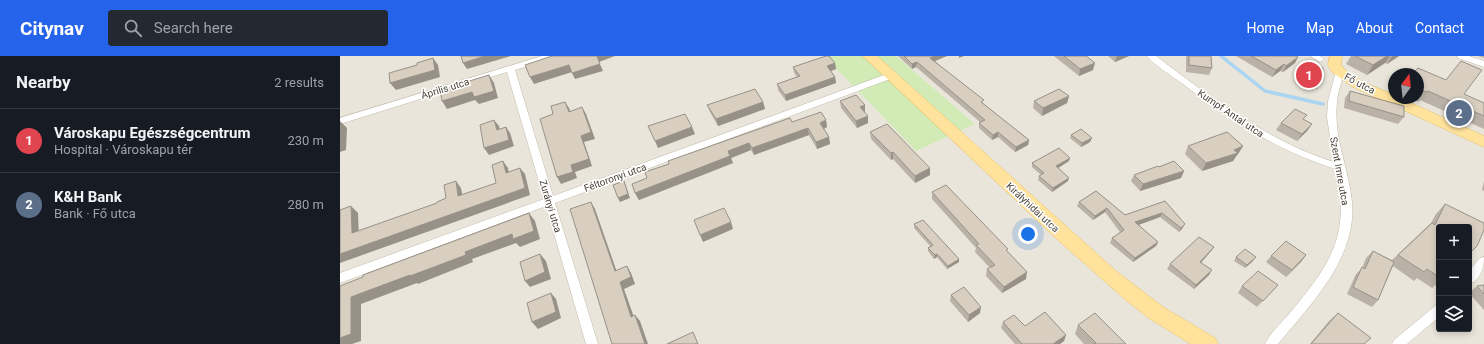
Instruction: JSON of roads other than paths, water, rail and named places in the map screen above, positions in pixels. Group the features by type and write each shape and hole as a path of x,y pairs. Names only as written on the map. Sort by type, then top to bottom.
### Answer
{"main road":[{"name":"Királyhidai utca","path":"869,56 1094,264 1154,310 1208,344"},
{"name":"Fő utca","path":"1336,56 1334,64 1341,74 1358,84 1484,142"}],"street":[{"name":"Április utca","path":"340,121 551,56"},
{"name":"Kumpf Antal utca","path":"1151,56 1245,125 1288,149 1314,160 1340,167"},
{"path":"1461,56 1484,64"},
{"name":"Zurányi utca","path":"510,68 592,344"},
{"name":"Szent Imre utca","path":"1271,344 1330,270 1346,224 1347,203 1334,138 1332,106 1339,75 1341,74"},
{"name":"Féltoronyi utca","path":"340,278 890,76"},
{"path":"1472,275 1484,261"},
{"path":"1398,344 1436,312"}],"waterway":[{"path":"1221,56 1265,91 1323,104"}],"place":[{"name":"Városkapu Egészségcentrum","path":"1309,75"},
{"name":"K&H Bank","path":"1459,113"}]}
